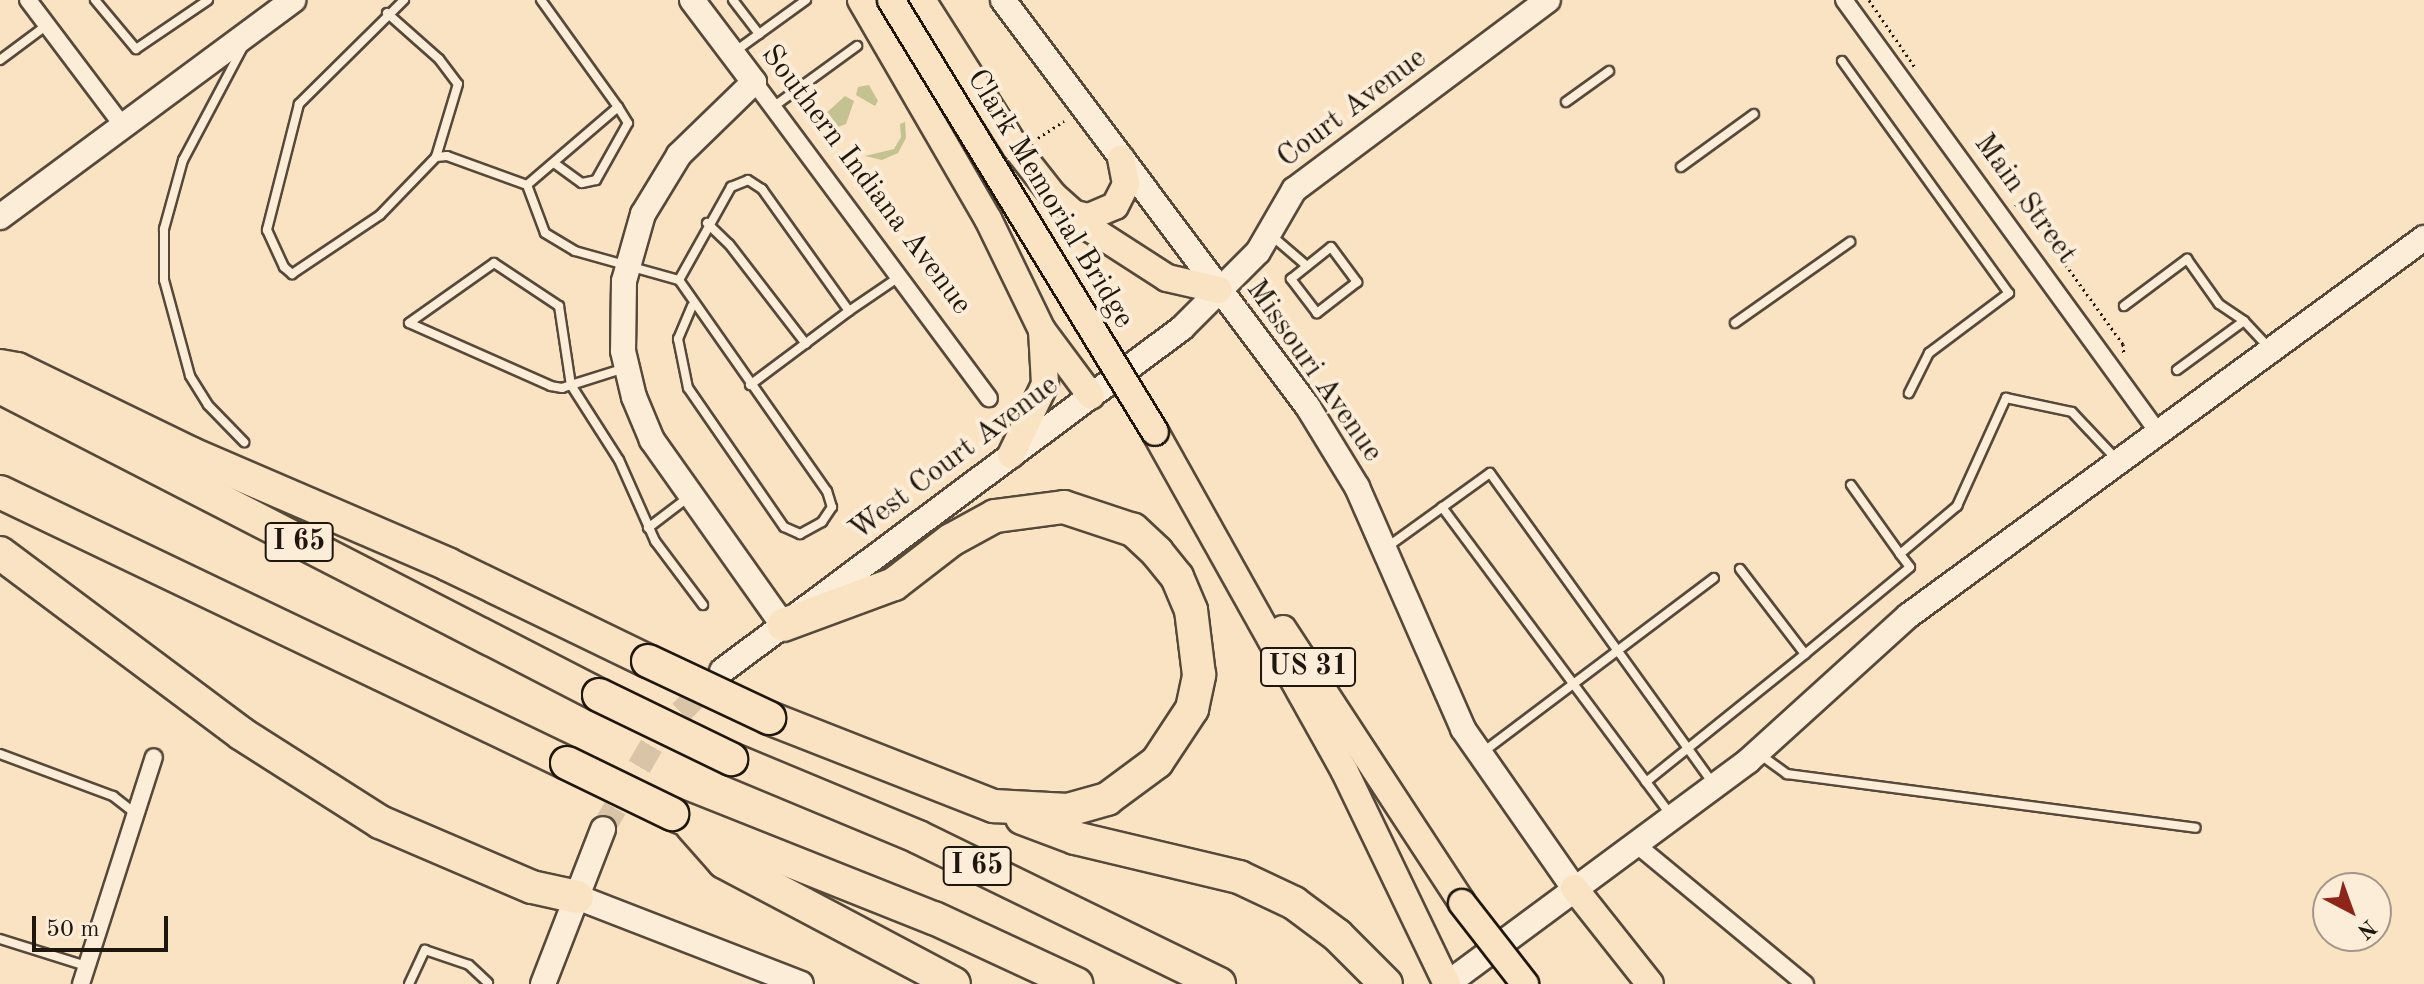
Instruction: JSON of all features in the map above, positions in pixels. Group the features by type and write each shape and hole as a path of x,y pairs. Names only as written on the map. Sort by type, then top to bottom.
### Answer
{"highway":[{"path":"0,366 17,369 192,454 447,564 769,718 1075,838 1239,877 1294,903 1337,935 1386,984"},
{"name":"I 65","path":"0,387 599,695 731,759 918,837 1219,984"},
{"name":"I 65","path":"0,492 678,816 934,918 1076,984"},
{"path":"783,625 894,584 972,527 1021,509 1064,507 1099,514 1133,530 1157,552 1177,577 1191,610 1199,653 1192,709 1157,762 1107,799 1068,810 994,806 943,788"},
{"path":"0,553 242,734 380,822 532,887 577,897"},
{"path":"678,816 724,862 954,984"}],"main road":[{"path":"861,0 964,177 1042,330 1091,396"},
{"name":"Clark Memorial Bridge","path":"891,0 1155,432"},
{"path":"922,0 1028,143 1071,213 1167,278 1219,290"},
{"path":"1071,213 1089,217 1115,206 1126,184 1121,158"},
{"path":"1011,455 1045,384 1042,330"},
{"name":"US 31","path":"1155,432 1462,903 1525,984"},
{"name":"US 31","path":"1155,432 1344,770 1447,984"},
{"path":"1574,888 1650,984"}],"street":[{"path":"0,217 293,0"},
{"name":"Southern Indiana Avenue","path":"692,0 989,398"},
{"name":"Missouri Avenue","path":"1003,0 1308,407 1357,487 1463,729 1574,888"},
{"name":"Court Avenue","path":"1219,290 1269,234 1294,190 1548,0"},
{"name":"Main Street","path":"1844,0 2158,432"},
{"path":"35,2 47,25 123,126"},
{"path":"754,82 665,173 643,214 627,266 621,304 626,368 652,440 783,625"},
{"path":"1447,984 1715,787 1908,616 2424,238"},
{"name":"West Court Avenue","path":"722,671 1182,328 1219,290"},
{"path":"81,984 154,757"},
{"path":"543,984 603,829"},
{"path":"1637,845 1805,984"},
{"path":"577,897 801,984"}],"lane":[{"path":"95,0 136,49 208,0"},
{"path":"387,13 458,84 436,157 380,215 292,274 284,267 267,230 299,104 387,13 404,0"},
{"path":"541,0 628,123 596,180 582,183 554,163"},
{"path":"733,0 759,34"},
{"path":"733,54 806,0"},
{"path":"0,60 47,25"},
{"path":"244,442 208,405 190,376 164,280 164,229 183,160 249,33"},
{"path":"773,108 857,46"},
{"path":"1842,61 2009,293 1929,353 1909,393"},
{"path":"1566,102 1609,71"},
{"path":"527,185 618,107"},
{"path":"1681,167 1754,114"},
{"path":"436,157 447,156 527,185 545,233 575,251 679,280 692,306 827,491 832,507 822,522 800,534 784,527 688,388 678,339 692,306"},
{"path":"679,280 707,223 731,187 748,180 762,189 849,311"},
{"path":"707,223 729,244 806,344"},
{"path":"1269,234 1307,266"},
{"path":"1735,323 1850,242"},
{"path":"1331,247 1357,282 1317,313 1291,279 1307,266 1331,247"},
{"path":"2124,306 2187,259 2219,304 2244,321 2272,351"},
{"path":"626,368 571,385 551,386 409,323 494,263 559,306 571,385 619,460 648,528 703,605"},
{"path":"750,385 899,277"},
{"path":"2177,370 2244,321"},
{"path":"1900,554 1957,506 2006,398 2072,412 2117,460"},
{"path":"1384,549 1490,473 1715,787"},
{"path":"1646,782 1910,567 1851,485"},
{"path":"648,528 691,495"},
{"path":"1442,507 1674,819"},
{"path":"1740,569 1805,654"},
{"path":"1479,755 1714,578"},
{"path":"1758,752 1787,774 2195,828"},
{"path":"0,754 113,796 135,813"},
{"path":"0,939 87,966"},
{"path":"409,984 425,950 469,965 488,984"}],"path":[{"path":"1869,0 1902,45"},
{"path":"1028,143 1064,121"},
{"path":"2008,194 2027,211 2123,344 2124,359"}],"shaded area":[{"path":"869,85 878,101 875,106 856,95 858,87"},
{"path":"845,96 854,101 846,124 830,130 823,116"},
{"path":"905,122 906,138 898,153 882,160 865,156 894,149 901,137 900,124"}],"tunnel":[{"path":"603,829 656,738 714,678"}]}
